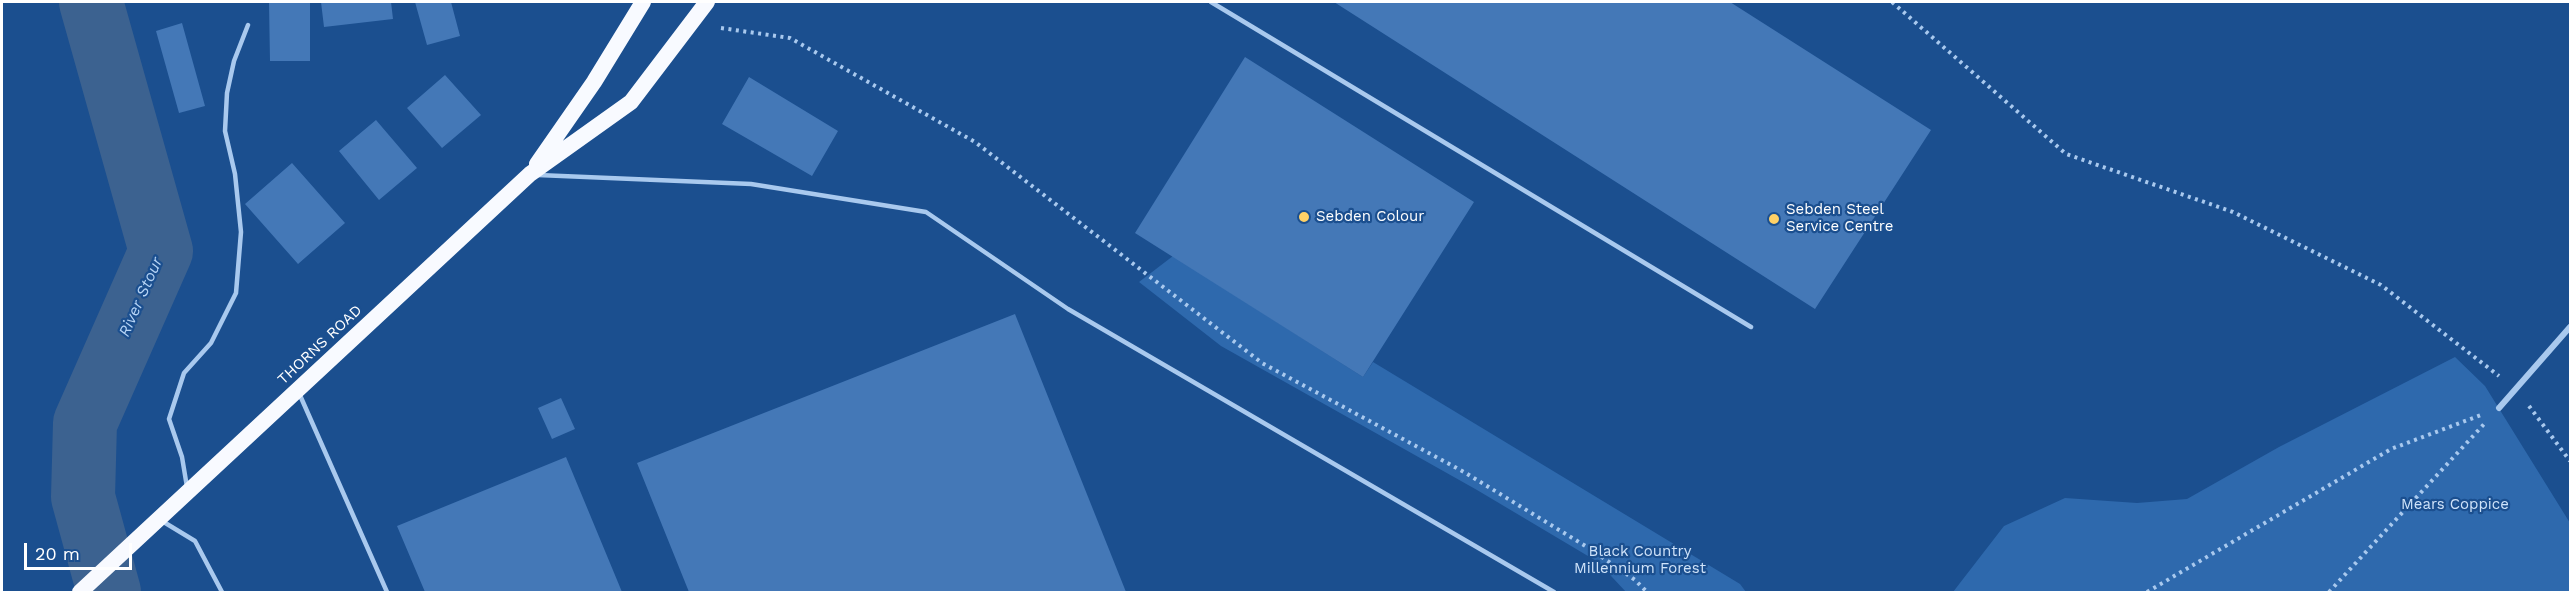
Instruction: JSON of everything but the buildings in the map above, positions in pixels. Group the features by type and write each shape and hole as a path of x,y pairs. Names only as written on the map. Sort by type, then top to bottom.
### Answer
{"highway":[{"name":"THORNS ROAD","path":"530,174 594,82 643,2"},
{"name":"THORNS ROAD","path":"80,592 530,174 631,102 707,2"}],"street":[{"path":"2499,408 2571,327"}],"lane":[{"path":"1211,2 1751,327"},
{"path":"189,493 182,457 169,419 184,373 211,343 236,293 241,232 235,174 225,131 228,93 234,61 248,25"},
{"path":"530,174 751,184 926,212 1068,309 1554,592"},
{"path":"298,391 387,592"},
{"path":"159,519 195,541 222,592"}],"path":[{"path":"1892,2 2066,154 2233,212 2381,285 2516,389 2571,461"},
{"path":"690,24 790,38 975,142 1262,363 1464,472 1592,550 1635,580 1647,592"},
{"path":"2147,592 2391,449 2499,408"},
{"path":"2329,592 2499,408"}],"green space":[{"name":"Black Country Millennium Forest","path":"1173,256 1363,377 1373,362 1740,584 1746,592 1626,592 1598,562 1477,490 1221,346 1139,282"},
{"name":"Mears Coppice","path":"2455,357 2485,386 2570,523 2570,592 1953,592 2004,526 2065,498 2137,503 2187,499 2279,447"}],"waterway":[{"name":"River Stour","path":"91,2 161,251 85,423 83,497 109,592"}],"place":[{"name":"Sebden Colour","path":"1304,217"},
{"name":"Sebden Steel Service Centre","path":"1774,219"}]}
